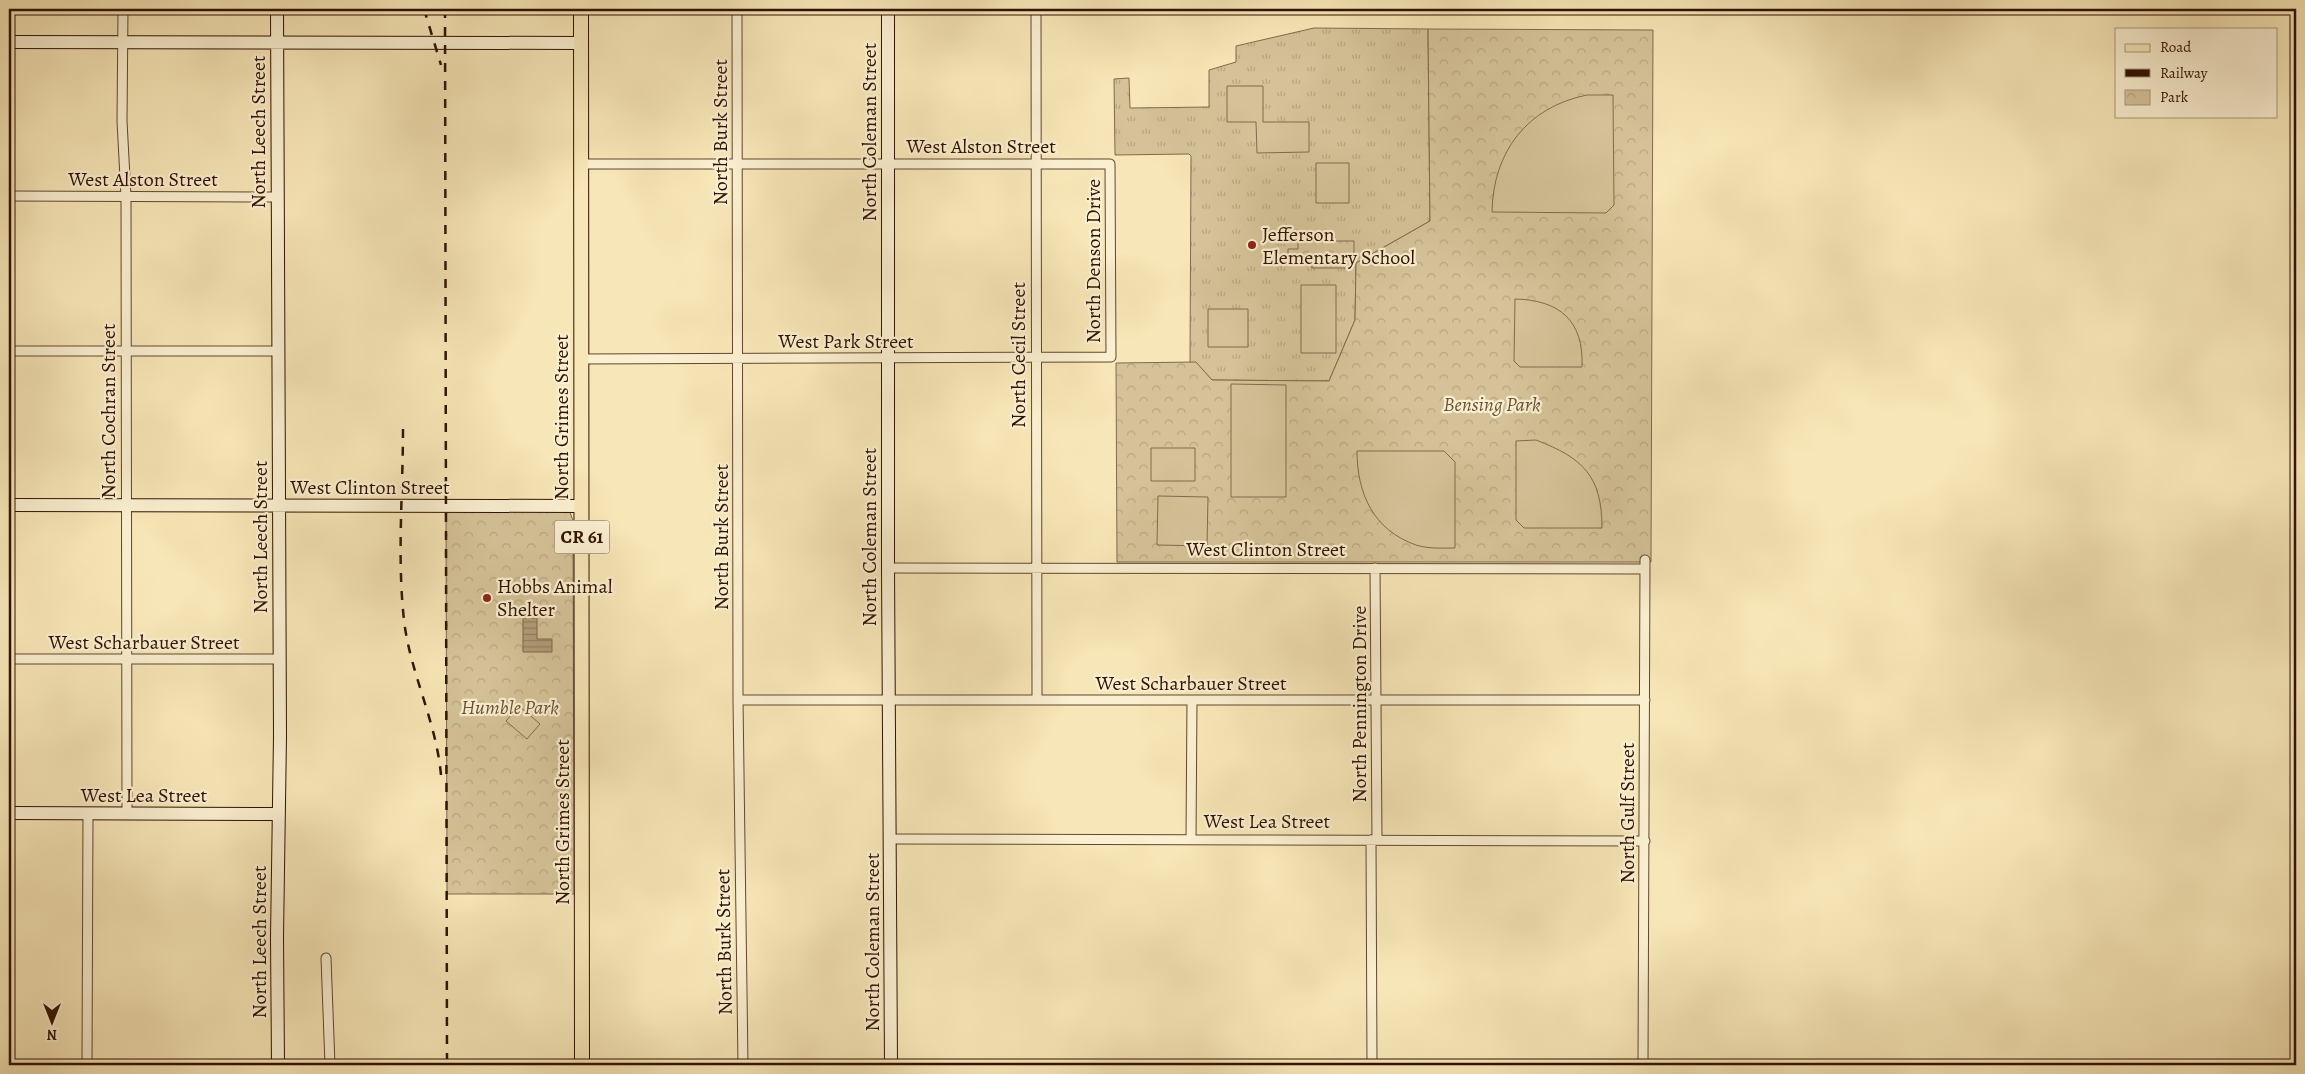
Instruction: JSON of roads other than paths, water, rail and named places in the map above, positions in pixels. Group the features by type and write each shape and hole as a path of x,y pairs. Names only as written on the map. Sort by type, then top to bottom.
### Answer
{"main road":[{"name":"North Grimes Street","path":"581,9 582,1065"}],"street":[{"name":"North Cochran Street","path":"123,9 122,120 126,197 127,814"},
{"name":"North Leech Street","path":"277,9 279,814 276,938 278,1065"},
{"name":"North Burk Street","path":"737,9 738,700 743,1065"},
{"name":"North Coleman Street","path":"888,9 888,700 891,1065"},
{"name":"North Cecil Street","path":"1036,9 1037,700"},
{"path":"9,42 581,44"},
{"name":"West Alston Street","path":"581,164 1110,164"},
{"name":"North Denson Drive","path":"1110,164 1112,357"},
{"name":"West Alston Street","path":"9,196 276,197"},
{"path":"9,350 278,351"},
{"name":"West Park Street","path":"581,359 1112,357"},
{"name":"West Clinton Street","path":"9,505 582,506"},
{"name":"West Clinton Street","path":"888,568 1376,568 1645,565"},
{"name":"North Gulf Street","path":"1643,1065 1645,565"},
{"name":"North Pennington Drive","path":"1372,1065 1376,568"},
{"name":"West Scharbauer Street","path":"9,659 279,659"},
{"name":"West Scharbauer Street","path":"738,700 1645,700"},
{"path":"1191,840 1192,701"},
{"name":"West Lea Street","path":"9,813 279,814"},
{"path":"88,814 88,1065"},
{"name":"West Lea Street","path":"890,840 1645,841"},
{"path":"326,958 330,1065"}],"railway":[{"path":"424,9 441,65"},
{"path":"445,9 447,1065"},
{"path":"403,429 401,573 404,620 407,640 434,735 441,775"}],"place":[{"name":"Jefferson Elementary School","path":"1252,245"},
{"name":"Hobbs Animal Shelter","path":"487,598"}],"park label":[{"name":"Bensing Park","path":"1492,404"},
{"name":"Humble Park","path":"510,707"}]}
